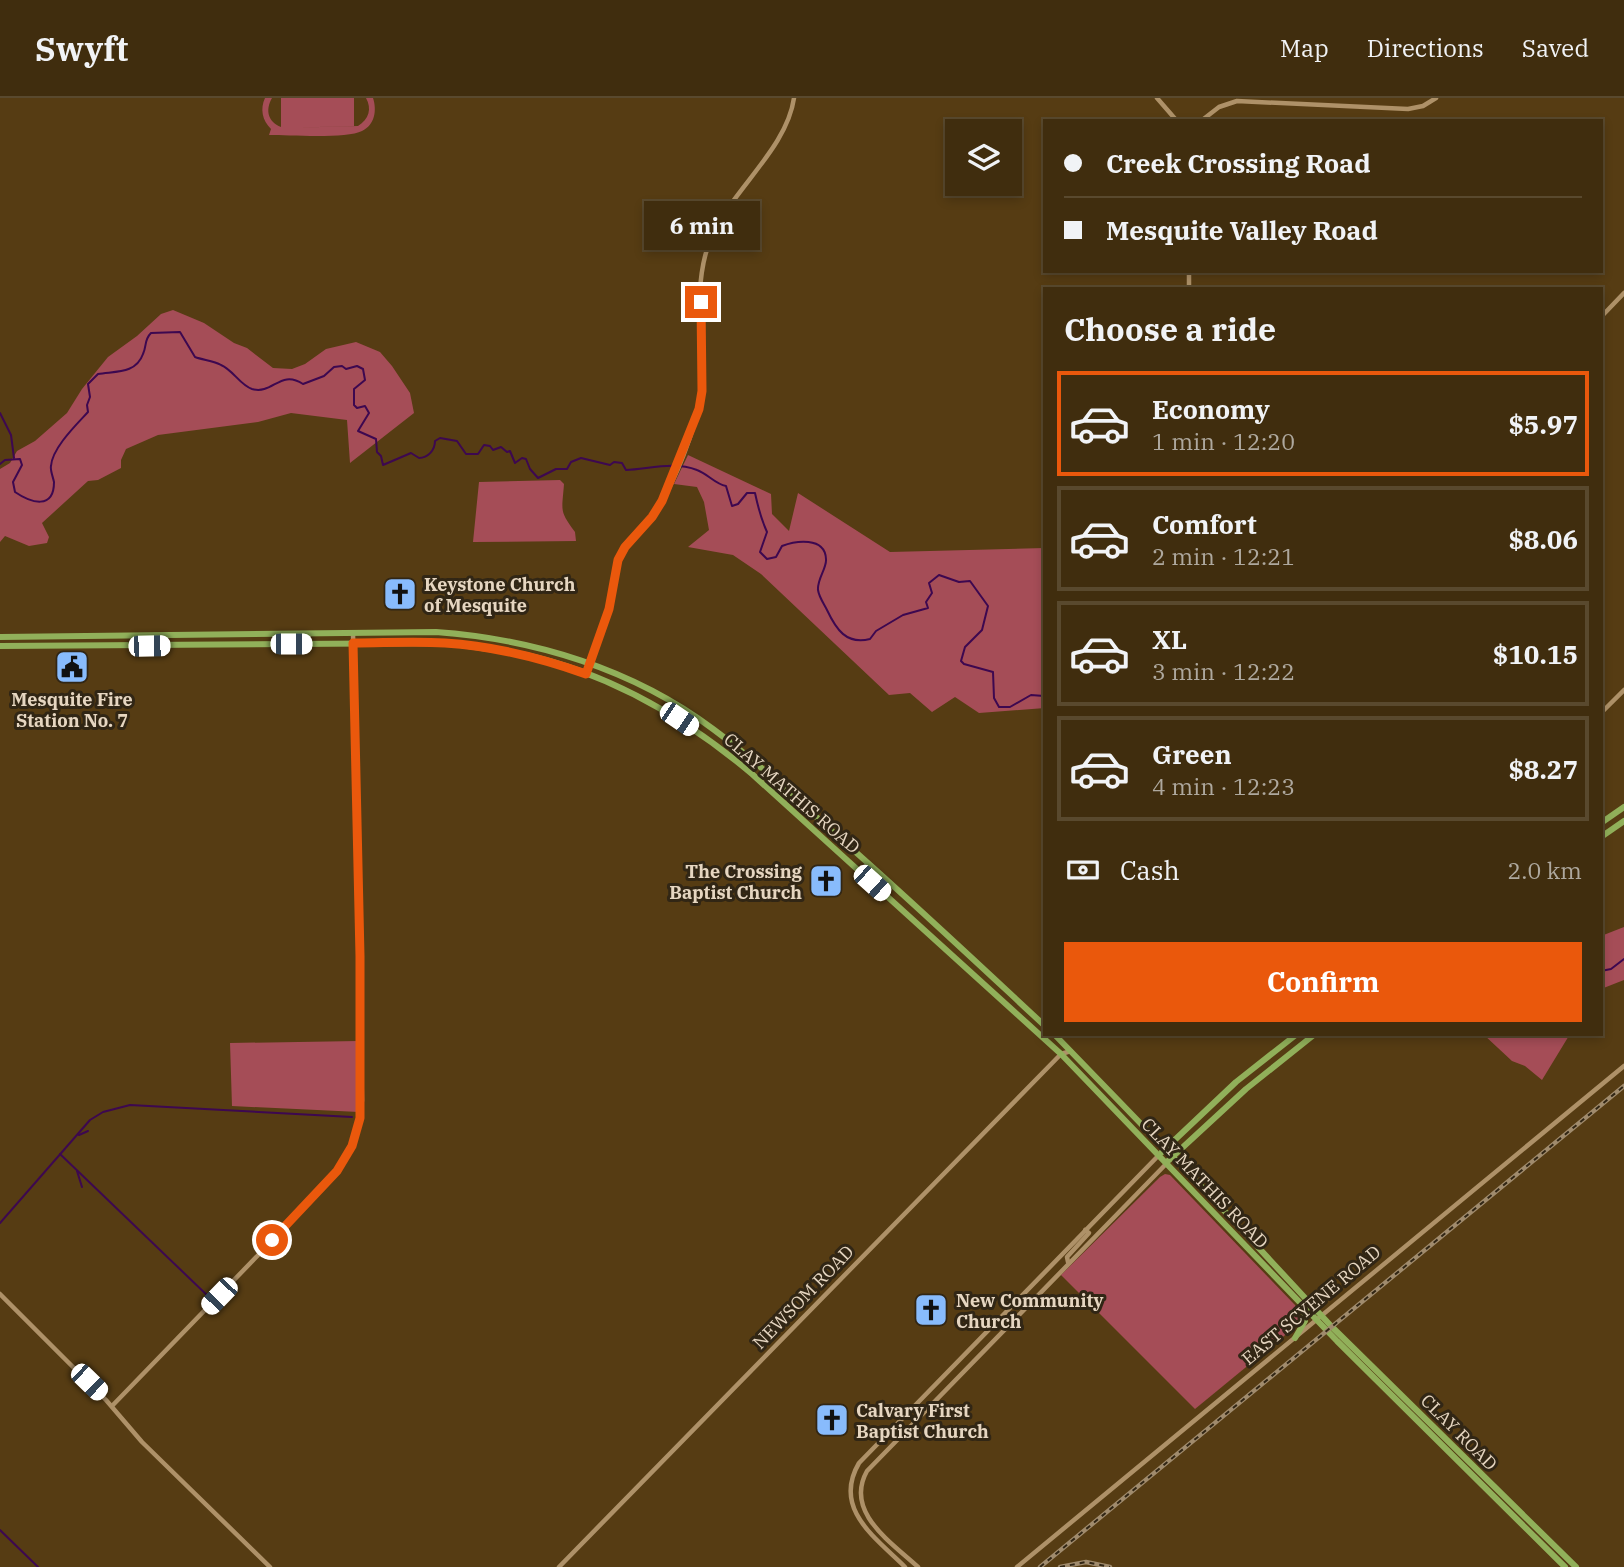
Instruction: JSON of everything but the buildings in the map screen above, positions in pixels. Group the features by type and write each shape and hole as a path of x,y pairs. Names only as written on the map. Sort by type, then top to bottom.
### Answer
{"main road":[{"name":"CLAY MATHIS ROAD","path":"0,636 436,632 480,636 529,645 590,663 662,697 711,727 769,775 1043,1024"},
{"path":"180,645 181,634"},
{"path":"66,635 67,646"},
{"path":"22,636 22,646"},
{"name":"CLAY MATHIS ROAD","path":"0,646 447,643 528,656 586,674 656,705 704,735 752,774 1061,1054 1303,1305 1320,1318"},
{"path":"1603,822 1624,807"},
{"path":"1603,835 1624,821"},
{"path":"933,939 941,930"},
{"name":"CLAY MATHIS ROAD","path":"1056,1036 1165,1149 1320,1318"},
{"path":"1158,1156 1236,1082 1294,1036"},
{"path":"1166,1164 1246,1088 1312,1036"},
{"path":"1295,1338 1305,1321 1303,1305"},
{"name":"CLAY ROAD","path":"1320,1318 1564,1563 1576,1567"}],"street":[{"path":"586,674 609,609 618,560 625,547 652,517 674,476 699,409 702,391 701,282 706,250 725,211 779,139 794,98"},
{"path":"1157,98 1175,119"},
{"path":"1204,119 1219,107 1237,102 1408,109 1423,106 1436,98"},
{"path":"1603,315 1624,293"},
{"path":"112,1406 327,1184 342,1165 355,1139 362,1100 352,632"},
{"path":"1603,711 1624,690"},
{"name":"NEWSOM ROAD","path":"559,1567 1061,1054 1071,1051"},
{"name":"EAST SCYENE ROAD","path":"1017,1567 1624,1066"},
{"path":"905,1567 860,1522 850,1498 854,1472 862,1459 1158,1156"},
{"path":"918,1567 869,1520 860,1498 865,1475 1166,1164"},
{"path":"1068,1263 1067,1257 1089,1233 1086,1230"},
{"path":"0,1294 112,1406 142,1442 270,1567"},
{"path":"956,1363 964,1370"},
{"path":"871,1449 880,1457"},
{"path":"850,1498 860,1498"},
{"path":"892,1554 898,1549"}],"shaded area":[{"path":"265,98 272,98 269,115 273,122 281,127 281,98 354,98 354,126 283,128 358,126 368,114 366,98 373,98 375,112 370,125 355,133 331,136 269,135 271,129 263,114"},
{"path":"173,310 204,323 234,343 247,348 273,368 292,369 305,364 326,349 356,342 380,352 410,393 414,413 350,463 347,420 291,413 258,422 158,435 126,449 121,468 98,480 88,481 42,523 49,537 47,543 29,546 5,536 0,542 0,469 10,463 17,451 35,441 67,413 108,357 161,314"},
{"path":"688,455 771,494 772,514 789,531 798,493 890,552 1043,548 1043,708 979,713 955,697 932,712 910,693 889,695 761,574 733,555 688,547 709,530 704,502 697,487 674,484"},
{"path":"560,480 564,484 563,510 575,532 576,541 473,542 479,482"},
{"path":"1624,927 1624,980 1603,988 1603,935"},
{"path":"1485,1036 1569,1036 1542,1080 1525,1066 1512,1061"},
{"path":"358,1041 359,1112 232,1106 230,1043"},
{"path":"1165,1174 1170,1175 1295,1305 1300,1315 1295,1327 1195,1409 1061,1275"}],"waterway":[{"path":"0,464 5,460 20,459 22,465 13,482 15,492 40,502 50,497 54,482 52,459 66,437 88,412 88,384 98,374 124,370 135,365 140,360 151,333 180,332 195,357 225,367 252,389 266,389 288,379 303,384 324,376 334,367 342,366 346,369 357,366 363,369 365,380 354,389 354,405 357,408 365,406 369,413 358,431 376,439 377,452 383,465 411,453 419,458 425,457 440,438 457,441 466,454 478,454 484,445 493,450 501,447 507,452 510,451 515,463 522,458 526,459 538,478 556,469 567,469 571,462 581,458 610,465 614,462 622,463 626,470 670,466 697,470 726,486 732,506 738,504 747,493 755,493 767,532 760,552 767,559 776,557 782,546 788,544 808,542 821,547 826,562 818,586 819,593 834,623 843,634 854,640 870,639 876,631 903,615 928,608 926,602 932,593 929,583 939,575 959,582 970,581 988,606 982,630 965,647 961,661 993,672 994,698 999,707 1010,707 1031,695 1043,696"},
{"path":"0,413 11,435 14,458"},
{"path":"1603,971 1611,969 1624,959"},
{"path":"0,1223 90,1120 103,1112 130,1105 352,1117"},
{"path":"79,1135 88,1131"},
{"path":"60,1154 210,1298"},
{"path":"77,1171 82,1187"},
{"path":"0,1530 38,1567"}],"railway":[{"path":"1040,1567 1624,1086"},
{"path":"1060,1567 1086,1562 1110,1567"}],"place":[{"name":"Keystone Church of Mesquite","path":"400,594"},
{"name":"Mesquite Fire Station No. 7","path":"72,667"},
{"name":"The Crossing Baptist Church","path":"826,881"},
{"name":"New Community Church","path":"931,1310"},
{"name":"Calvary First Baptist Church","path":"832,1420"}],"route":[{"path":"272,1240 337,1171 352,1146 360,1118 360,956 353,643 447,643 528,656 586,674 609,609 618,560 625,547 652,517 662,501 699,409 702,391 701,302"}]}
